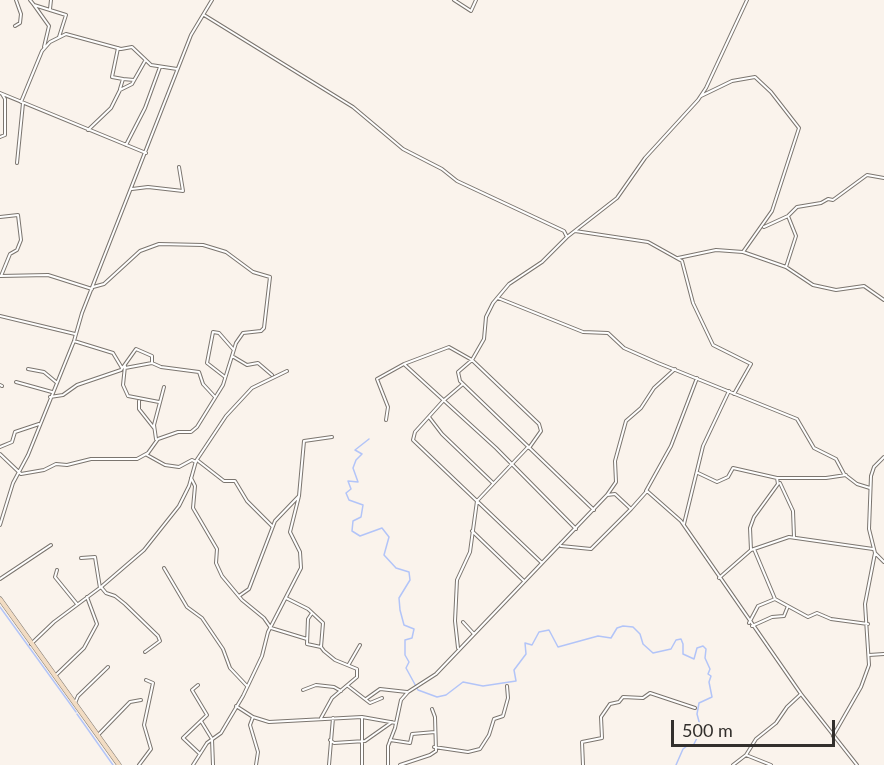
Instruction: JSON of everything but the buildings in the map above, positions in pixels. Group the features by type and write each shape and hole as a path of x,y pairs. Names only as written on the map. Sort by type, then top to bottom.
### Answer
{"main road":[{"path":"0,599 119,765"}],"street":[{"path":"15,26 20,22 21,14 16,0"},
{"path":"17,163 22,102 43,49 49,26 30,0"},
{"path":"50,9 51,0"},
{"path":"0,525 13,483 74,342 75,334 196,25 212,0"},
{"path":"454,0 471,11 476,0"},
{"path":"594,510 463,384 458,378 458,372 472,360 485,337 486,317 513,280 537,266 567,237 626,188 645,158 700,97 747,0"},
{"path":"34,5 66,15 59,37"},
{"path":"204,15 353,107 397,145 442,169 457,181 566,232 648,242 678,258 681,261 693,303 713,345 751,364 734,394"},
{"path":"43,49 59,37 70,34 118,48 135,49 145,61 160,67 178,70"},
{"path":"118,48 112,77 134,80"},
{"path":"120,91 134,80 145,61"},
{"path":"126,146 145,108 160,67"},
{"path":"700,97 732,81 755,77 799,128 772,211 762,229 743,252"},
{"path":"88,130 111,108 120,91 123,79"},
{"path":"1,94 146,153"},
{"path":"0,137 5,135 5,99 1,94"},
{"path":"132,189 183,191 179,166"},
{"path":"762,229 788,216 797,207 821,203 828,199 833,200 867,175 884,178"},
{"path":"0,218 18,215 21,240 17,250 10,254 1,276 48,275 93,288 104,284 140,251 159,244 203,245 226,252 253,272 270,277 264,328 261,331 243,333 234,349 225,377 194,431 178,432 155,442"},
{"path":"786,267 796,236 788,216"},
{"path":"566,232 567,237"},
{"path":"678,258 716,250 743,252 786,267 811,284 835,290 864,286 884,300"},
{"path":"681,261 683,257"},
{"path":"498,298 583,332 608,333 624,348 797,419 814,448 836,459 846,475 856,484 870,488"},
{"path":"0,316 75,334"},
{"path":"225,377 207,363 213,332 219,333 234,349"},
{"path":"74,342 113,353 123,368"},
{"path":"386,420 387,407 376,380 404,364 449,347 472,360 541,426 539,435 529,447 477,501 470,552 457,580 455,621 458,648"},
{"path":"152,363 152,356 135,349 123,368 123,388 128,396 139,400 159,402"},
{"path":"232,356 248,365 258,363 272,375"},
{"path":"50,397 63,396 77,385 123,368 152,363 199,372 203,384 215,397"},
{"path":"404,364 576,529"},
{"path":"28,369 44,372 56,382"},
{"path":"388,765 387,751 401,700 408,692 436,674 458,648 525,582 607,495 616,482 615,461 626,421 641,408 654,388 675,369"},
{"path":"31,644 141,553 168,522 191,478 196,461 243,395 287,370"},
{"path":"560,546 591,549 646,491 667,455 697,378"},
{"path":"16,382 52,392"},
{"path":"463,384 443,401 414,433 413,440 542,564"},
{"path":"154,428 164,387"},
{"path":"684,524 703,446 729,391"},
{"path":"19,473 92,459 134,460 146,454 157,436 154,428 139,409 139,400"},
{"path":"429,417 442,434 493,483"},
{"path":"0,447 12,442 16,431 39,424"},
{"path":"193,765 212,739 221,733 236,707 262,656 271,628 302,566 300,552 290,532 299,496 304,441 332,437"},
{"path":"0,454 19,473"},
{"path":"146,454 165,465 179,466 196,461 224,481 235,481 247,501 264,515 272,529"},
{"path":"833,736 861,687 869,665 865,604 874,551 868,529 870,488 872,470 884,457"},
{"path":"698,473 717,482 728,477 733,468 778,480 846,475"},
{"path":"191,478 195,486 193,508 218,549 216,563 239,596 264,618 271,628 307,639"},
{"path":"778,480 793,511 794,537"},
{"path":"778,480 754,517 750,528 752,548 775,599 808,617 817,613 831,619 868,624"},
{"path":"646,491 684,524 751,624 854,764"},
{"path":"607,495 615,494 631,509"},
{"path":"239,596 249,589 275,520 299,496"},
{"path":"472,531 525,582"},
{"path":"719,578 752,548 782,538 794,537 834,546 874,551 884,562"},
{"path":"0,579 51,545"},
{"path":"81,558 95,557 100,587 125,604 158,636 160,640 145,652"},
{"path":"164,568 187,607 202,618 223,649 230,668 247,686"},
{"path":"57,570 55,577 77,604"},
{"path":"56,675 84,648 96,624 87,597"},
{"path":"286,598 312,613 323,623 321,647"},
{"path":"751,624 759,606 775,599"},
{"path":"751,624 772,616 784,616 788,606"},
{"path":"312,613 308,619 308,645 321,647 335,660 356,667 358,673 348,686 327,705 321,718"},
{"path":"462,622 474,634"},
{"path":"348,664 360,645"},
{"path":"870,655 884,654"},
{"path":"75,703 108,667"},
{"path":"139,765 151,749 144,725 153,683 146,680"},
{"path":"198,685 192,690 207,716 183,738 200,754"},
{"path":"303,690 314,688 316,685 334,687 341,691"},
{"path":"348,686 372,704 382,698"},
{"path":"434,747 468,752 480,749 489,735 494,719 503,716 508,698 507,686"},
{"path":"366,699 380,689 408,692"},
{"path":"583,765 582,741 602,738 600,720 610,704 620,702 623,697 643,698 650,693 695,708"},
{"path":"733,765 746,754 756,739 776,723 801,694"},
{"path":"98,735 130,702 141,700"},
{"path":"236,707 253,717 278,722 362,717 394,722"},
{"path":"400,765 436,751 434,747 435,717 432,709"},
{"path":"253,717 250,725 258,752 256,765"},
{"path":"362,717 362,765"},
{"path":"329,765 333,718"},
{"path":"201,721 212,739 213,765"},
{"path":"330,740 334,743 363,741 394,722"},
{"path":"390,740 410,743 411,735 435,732"},
{"path":"746,754 771,765"}],"waterway":[{"path":"369,439 355,450 362,454 356,460 353,468 358,482 348,481 351,489 346,493 349,500 363,505 361,517 353,521 352,531 360,536 382,528 389,537 384,555 396,568 409,572 410,580 399,598 404,625 414,629 412,638 405,640 405,655 409,662 406,668 418,690 437,697 446,695 463,682 483,686 516,681 514,670 526,654 525,643 532,645 539,632 549,630 558,647 598,636 611,638 617,628 623,626 633,627 640,634 643,644 653,653 671,649 676,640 681,639 683,654 694,659 697,648 703,646 706,649 705,658 710,669 708,674 711,676 709,682 712,697 699,703 697,714 701,729 693,746 683,749 676,765"},
{"path":"0,607 76,712"},
{"path":"77,714 113,765"}]}
